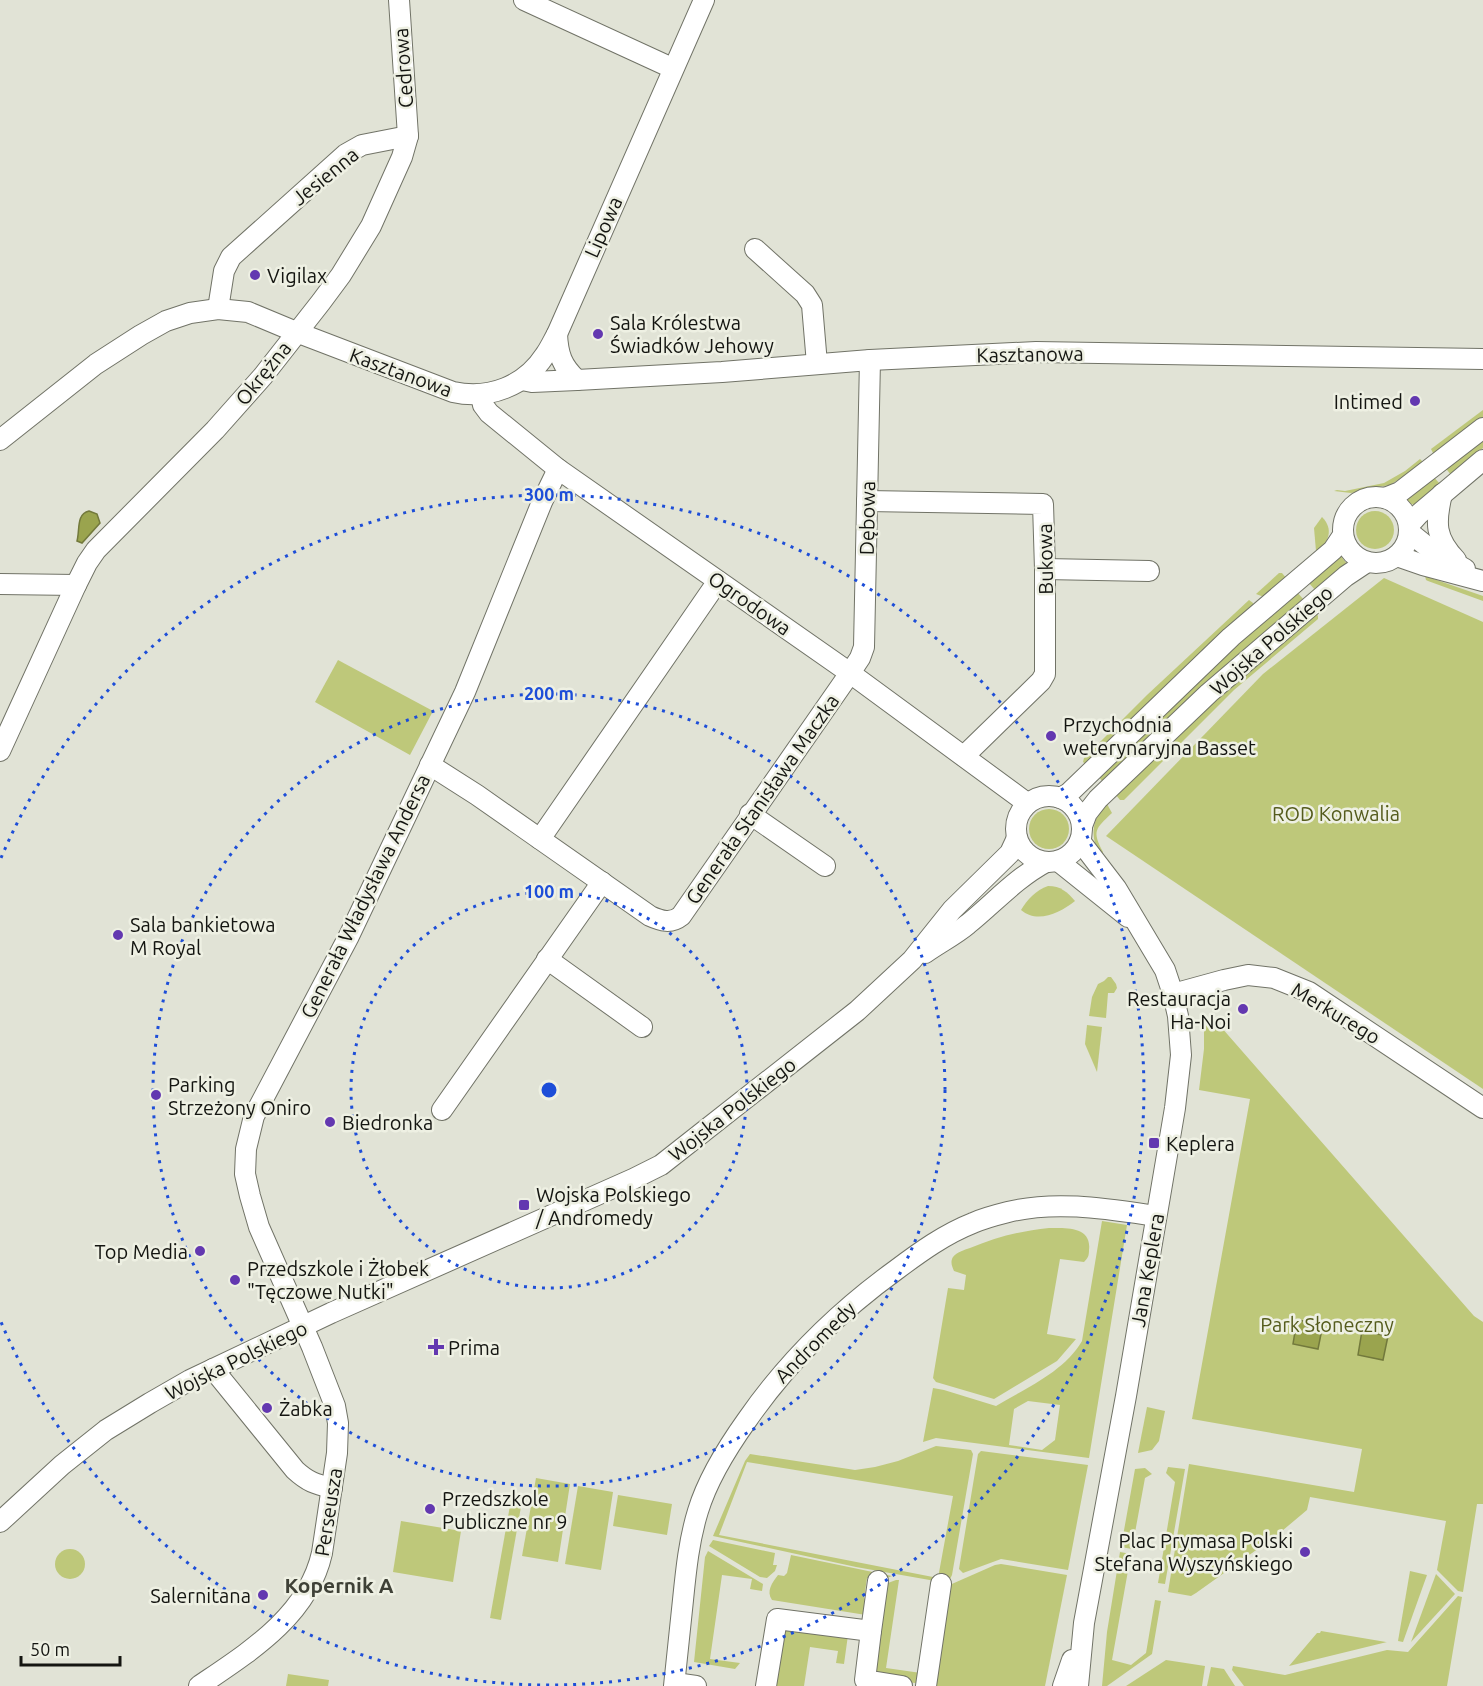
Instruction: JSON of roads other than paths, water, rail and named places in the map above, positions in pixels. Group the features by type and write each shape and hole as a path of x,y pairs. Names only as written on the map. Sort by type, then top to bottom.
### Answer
{"street":[{"name":"Cedrowa","path":"399,0 408,136"},
{"path":"524,0 672,68"},
{"name":"Lipowa","path":"522,380 545,355 556,334 704,0"},
{"name":"Jesienna","path":"218,309 226,263 231,257 346,154 362,145 408,136"},
{"path":"296,332 341,275 371,226 402,157 408,136"},
{"path":"755,249 805,294 812,305 817,364"},
{"name":"Okrężna","path":"0,440 96,364 141,335 182,315 218,309 248,312 296,332 262,376 215,430 96,550 76,585 0,751"},
{"name":"Kasztanowa","path":"296,332 466,395 481,395 522,380 532,382 577,380 723,372 870,360 1036,352 1483,359"},
{"path":"556,334 563,364 577,380"},
{"name":"Dębowa","path":"850,673 864,647 870,360"},
{"name":"Ogrodowa","path":"481,395 483,405 489,413 558,469 850,673 1027,803"},
{"path":"1385,498 1401,492 1483,428"},
{"path":"1409,529 1419,514 1483,460"},
{"name":"Generała Władysława Andersa","path":"303,1326 260,1227 250,1196 245,1174 249,1131 254,1116 349,936 465,692 542,502 558,469"},
{"path":"1442,494 1437,522 1440,539 1450,553 1478,577"},
{"path":"1372,497 1385,498 1397,504 1408,519 1409,529 1408,541 1403,549 1397,556 1383,563 1367,562 1351,552 1343,535 1343,524 1354,505 1372,497"},
{"name":"Bukowa","path":"867,501 1043,504 1045,674 1041,681 964,756"},
{"path":"1409,529 1430,549 1478,577"},
{"name":"Wojska Polskiego","path":"1060,798 1069,793 1231,638 1333,550 1343,535"},
{"path":"1397,556 1423,565 1478,577"},
{"name":"Wojska Polskiego","path":"1081,833 1087,813 1098,800 1209,693 1346,576 1367,562"},
{"path":"1045,569 1149,571"},
{"path":"540,839 718,580"},
{"path":"0,585 76,585"},
{"name":"Generała Stanisława Maczka","path":"430,765 477,795 650,916 660,920 676,920 850,673"},
{"path":"1044,796 1060,798 1068,801 1076,810 1081,833 1072,853 1052,861 1034,859 1022,848 1017,838 1017,821 1021,811 1027,803 1044,796"},
{"path":"750,814 825,867"},
{"name":"Jana Keplera","path":"1065,1686 1077,1654 1084,1623 1126,1396 1180,1075 1180,1035 1173,994 1165,970 1081,833"},
{"name":"Wojska Polskiego","path":"0,1522 62,1465 106,1430 150,1402 303,1326 661,1165 857,1011 912,960 952,910 1010,853 1017,838"},
{"name":"Wojska Polskiego","path":"912,960 967,925 1034,868 1052,861"},
{"name":"Jana Keplera","path":"1052,861 1137,925"},
{"path":"442,1110 602,882"},
{"path":"547,959 642,1027"},
{"name":"Merkurego","path":"1173,994 1248,975 1274,978 1309,992 1483,1108"},
{"name":"Andromedy","path":"675,1684 688,1551 698,1510 716,1469 762,1398 827,1325 915,1256 946,1236 974,1222 1027,1209 1094,1207 1156,1216"},
{"name":"Perseusza","path":"199,1686 276,1630 302,1598 319,1567 338,1439 335,1406 303,1326"},
{"path":"213,1369 300,1474 312,1483 332,1488"},
{"path":"878,1581 865,1680 902,1686"},
{"path":"926,1686 941,1584"},
{"path":"765,1686 777,1619 872,1631"},
{"name":"Jana Keplera","path":"1077,1654 1080,1686"},
{"path":"675,1684 696,1686"}],"place":[{"name":"Vigilax","path":"255,275"},
{"name":"Sala Królestwa Świadków Jehowy","path":"598,334"},
{"name":"Intimed","path":"1415,401"},
{"name":"Przychodnia weterynaryjna Basset","path":"1051,736"},
{"name":"Sala bankietowa M Royal","path":"118,935"},
{"name":"Restauracja Ha-Noi","path":"1243,1009"},
{"name":"Parking Strzeżony Oniro","path":"156,1095"},
{"name":"Biedronka","path":"330,1122"},
{"name":"Keplera","path":"1154,1143"},
{"name":"Wojska Polskiego / Andromedy","path":"524,1205"},
{"name":"Top Media","path":"200,1251"},
{"name":"Przedszkole i Żłobek \"Tęczowe Nutki\"","path":"235,1280"},
{"name":"Prima","path":"436,1347"},
{"name":"Żabka","path":"267,1408"},
{"name":"Przedszkole Publiczne nr 9","path":"430,1509"},
{"name":"Plac Prymasa Polski Stefana Wyszyńskiego","path":"1305,1552"},
{"name":"Salernitana","path":"263,1595"}],"district":[{"name":"Kopernik A","path":"339,1585"}],"park label":[{"name":"ROD Konwalia","path":"1336,813"},
{"name":"Park Słoneczny","path":"1327,1324"}]}
